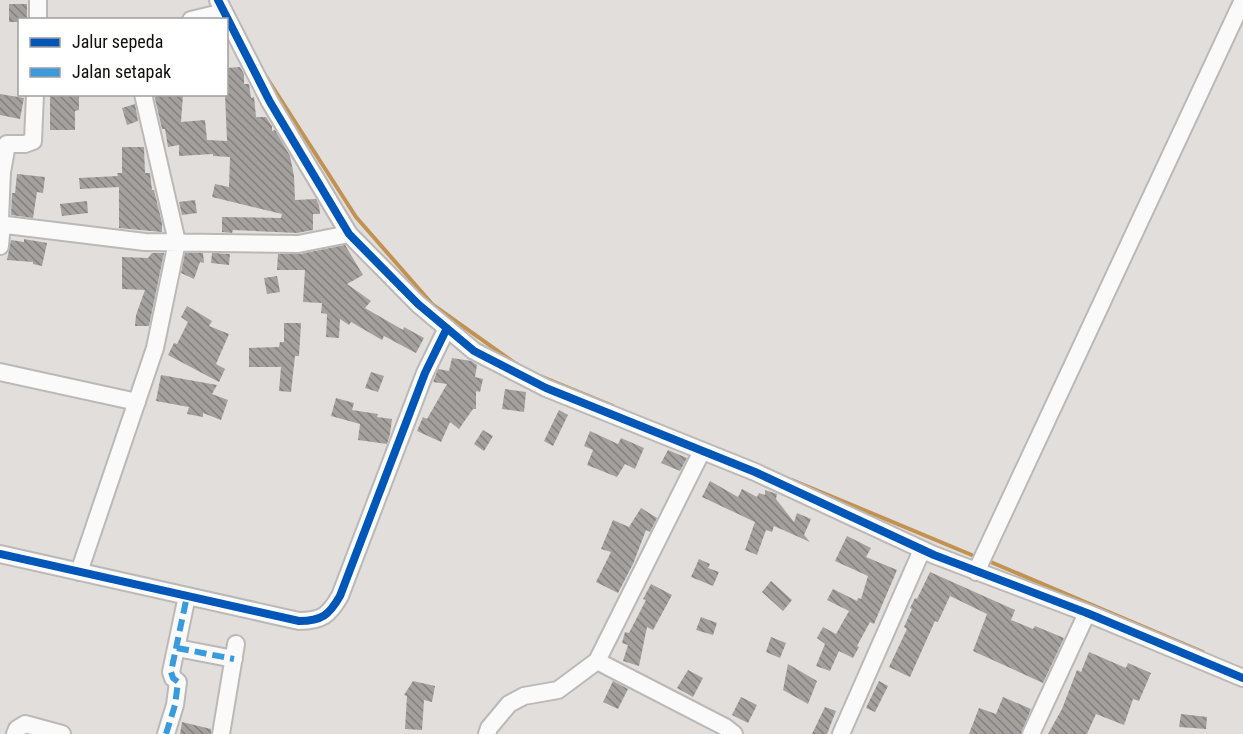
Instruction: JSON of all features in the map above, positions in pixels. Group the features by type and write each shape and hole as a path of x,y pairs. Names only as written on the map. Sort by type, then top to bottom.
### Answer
{"street":[{"path":"38,0 38,18"},
{"path":"979,566 1243,0"},
{"path":"195,18 221,6"},
{"path":"228,20 270,102 349,234 418,304 474,351 546,388 755,472 922,550 979,566 1243,678"},
{"path":"0,246 4,144 25,144 33,141 36,96"},
{"path":"79,572 155,348 177,242 142,96"},
{"path":"2,223 134,240 177,242 298,244 349,234"},
{"path":"0,554 299,621 320,620 334,607 340,596 424,373 447,328"},
{"path":"0,372 137,402"},
{"path":"487,734 489,728 509,704 524,696 558,690 597,661 702,451"},
{"path":"841,734 922,550"},
{"path":"166,734 178,691 178,682 173,678 171,672 187,596"},
{"path":"1031,734 1087,613"},
{"path":"177,648 235,651 221,734"},
{"path":"597,661 725,727 734,734"},
{"path":"15,734 15,730 25,724 62,734"}],"building":[{"path":"9,4 27,4 27,18 18,18 18,22 9,22"},
{"path":"240,67 244,74 244,84 249,84 251,98 254,97 256,117 266,117 272,126 272,131 275,130 290,156 295,200 316,199 320,214 313,214 313,230 297,233 233,230 232,233 222,232 222,217 281,218 282,214 212,197 215,184 229,187 230,157 213,156 213,154 179,156 179,145 168,147 154,96 183,96 181,122 205,120 207,140 227,141 225,96 229,94 228,68"},
{"path":"0,94 24,98 20,119 0,115"},
{"path":"50,96 79,96 79,110 75,111 75,130 50,130"},
{"path":"135,104 138,121 127,125 122,108"},
{"path":"122,147 144,147 145,173 150,173 162,232 119,228 119,187 80,189 79,178 118,176 117,173 122,173"},
{"path":"17,174 45,177 43,193 37,192 33,218 11,215 12,193 15,193"},
{"path":"195,200 197,213 182,215 179,202"},
{"path":"87,201 88,213 62,216 60,204"},
{"path":"24,239 47,243 42,266 33,264 33,262 7,260 11,240 24,242"},
{"path":"345,245 363,275 347,284 371,301 365,308 403,330 404,327 424,338 416,353 384,336 382,340 351,322 349,325 340,319 339,338 326,337 327,314 321,313 322,303 303,302 305,270 277,270 278,254 300,254"},
{"path":"152,253 164,253 149,326 135,326 136,315 145,290 122,289 122,257 148,258"},
{"path":"185,253 203,253 204,263 200,262 194,279 181,273"},
{"path":"212,253 230,254 229,265 211,263"},
{"path":"277,276 280,292 267,294 264,278"},
{"path":"187,306 212,321 209,326 229,334 216,364 225,369 219,382 168,355 174,343 177,344 188,322 181,317"},
{"path":"284,323 301,323 299,356 295,356 291,392 279,391 281,367 249,367 249,348 279,347 280,342 284,342"},
{"path":"452,358 471,361 477,365 475,377 483,379 480,392 476,391 476,409 473,409 459,429 450,422 441,442 417,431 423,417 427,419 447,384 433,382 438,369 449,371"},
{"path":"371,372 384,376 378,392 365,388"},
{"path":"161,375 217,385 212,394 228,400 221,420 203,413 203,417 187,414 189,407 156,401"},
{"path":"505,389 526,392 524,412 502,409"},
{"path":"336,398 354,403 352,410 378,414 377,417 392,419 387,444 358,440 360,424 331,416"},
{"path":"559,410 568,415 553,446 544,441"},
{"path":"483,430 493,436 484,451 474,444"},
{"path":"590,431 618,444 621,438 644,448 635,469 625,464 617,477 587,465 593,450 584,446"},
{"path":"668,450 687,458 680,471 661,463"},
{"path":"710,481 738,497 742,489 757,497 759,493 765,495 765,490 777,494 776,499 794,522 797,513 811,519 804,535 810,542 774,526 772,532 766,530 757,555 745,550 755,522 702,497"},
{"path":"641,508 657,518 650,532 646,530 633,564 618,593 596,582 611,552 601,549 613,520 629,527"},
{"path":"847,536 871,548 866,557 897,570 874,624 870,622 853,658 839,651 830,671 816,666 825,644 817,638 823,627 836,634 849,611 827,600 833,589 857,601 858,598 861,599 868,576 835,561"},
{"path":"699,559 710,564 708,568 719,572 713,586 691,577"},
{"path":"930,572 1015,610 1011,620 1033,629 1035,626 1064,638 1043,683 973,651 987,614 950,596 938,622 935,621 910,677 889,667 907,629 904,627 912,609 910,608"},
{"path":"771,581 792,600 783,611 762,592"},
{"path":"651,584 672,595 653,630 647,627 639,666 623,661 628,645 622,643 625,632 629,633 646,600 643,599"},
{"path":"701,617 717,623 713,635 696,630"},
{"path":"771,637 786,643 780,658 766,652"},
{"path":"1089,652 1126,668 1128,663 1151,673 1139,701 1133,699 1124,725 1096,714 1087,734 1048,734 1062,709 1077,670 1081,672"},
{"path":"788,664 817,681 808,704 783,690"},
{"path":"688,670 703,678 693,697 677,688"},
{"path":"413,681 435,686 432,702 424,700 422,730 405,729 407,696 404,695"},
{"path":"613,681 628,689 618,709 603,702"},
{"path":"879,681 888,686 875,712 866,708"},
{"path":"741,697 757,705 748,723 732,715"},
{"path":"1003,697 1031,709 1021,734 969,734 979,708 996,714"},
{"path":"825,707 836,711 827,734 812,734"},
{"path":"1181,714 1207,717 1206,729 1179,727"},
{"path":"182,722 211,729 211,734 180,734"}],"waterway":[{"path":"265,75 356,217 433,305 519,366"},
{"path":"540,376 613,406"},
{"path":"792,480 979,558"},
{"path":"986,560 1203,652"}],"marked path":[{"path":"166,734 175,705 178,682 173,678 171,672 187,596"},
{"path":"177,648 234,659"}],"cycle path":[{"path":"218,0 227,18"},
{"path":"228,20 270,102 349,234 418,304 474,351 546,388 755,472 934,555 1087,613 1243,678"},
{"path":"0,554 299,621 314,620 324,616 340,596 425,373 447,328"}]}
